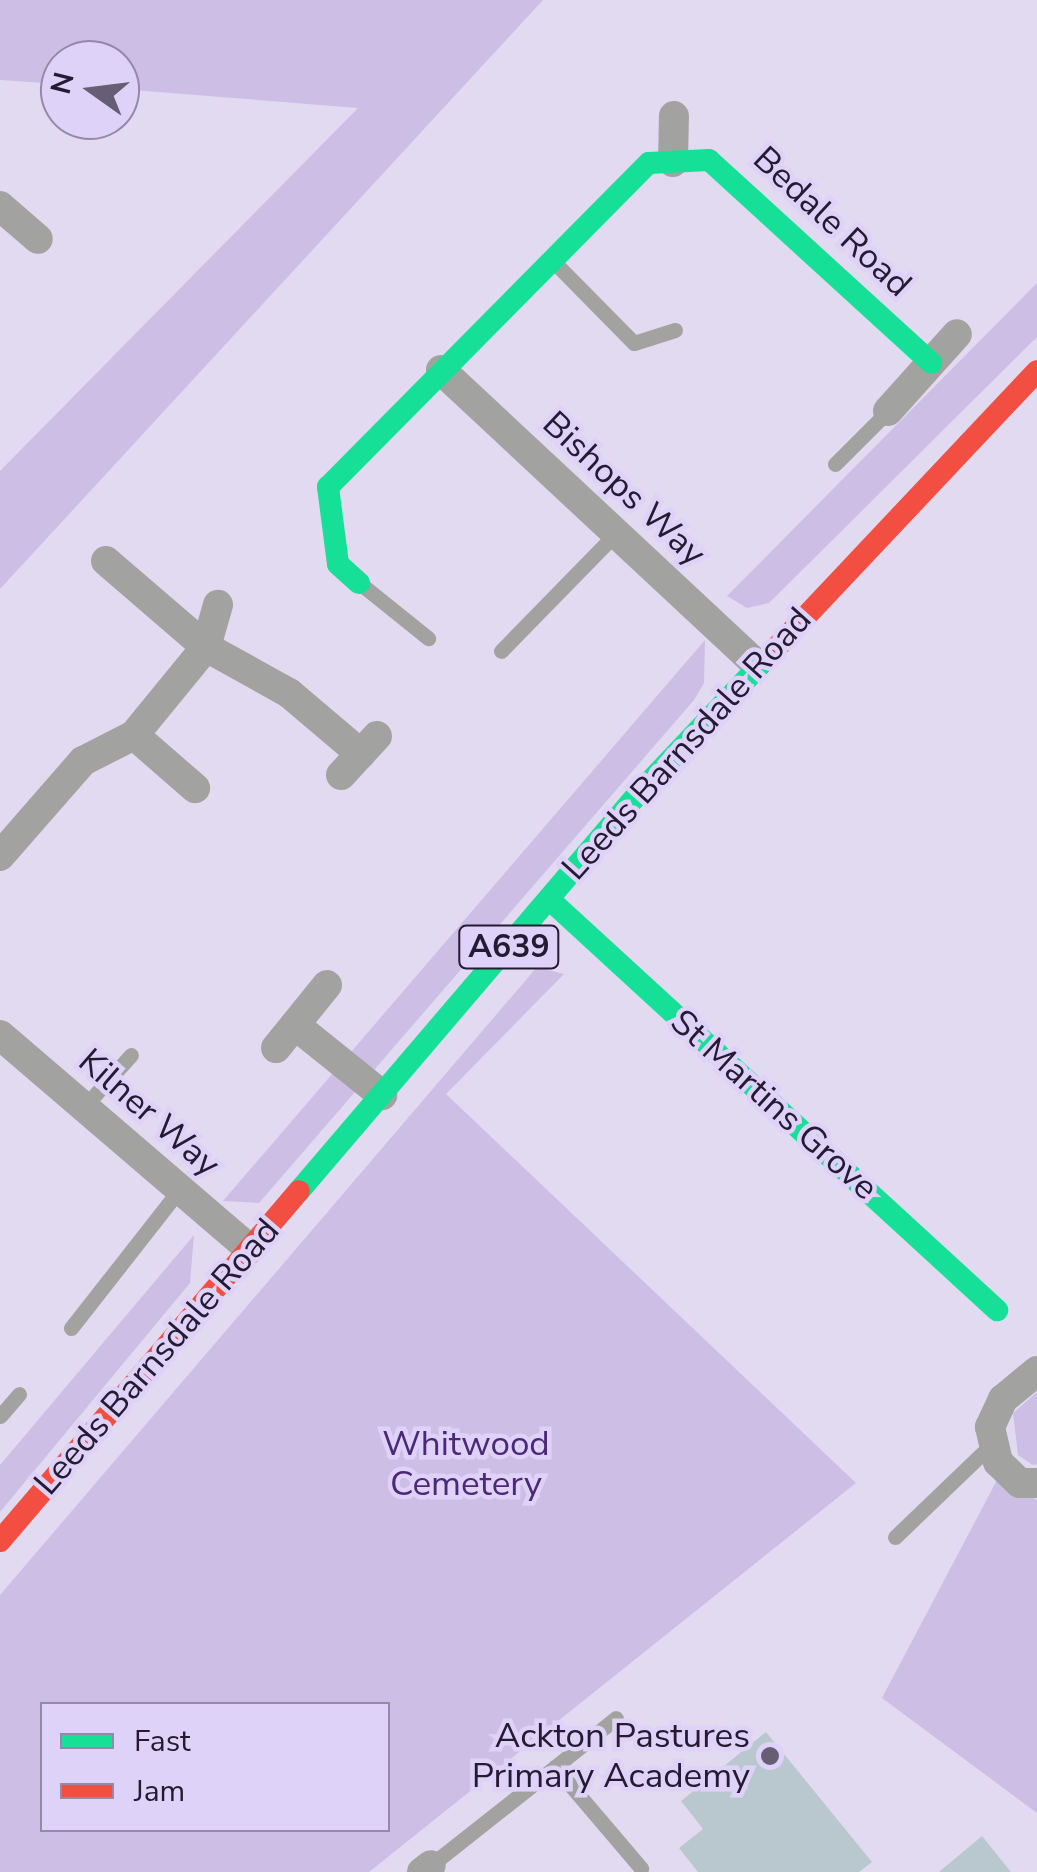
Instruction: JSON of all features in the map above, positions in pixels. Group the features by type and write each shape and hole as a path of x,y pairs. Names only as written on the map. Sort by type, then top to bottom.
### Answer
{"main road":[{"name":"Bedale Road","path":"673,162 709,160 931,364"},
{"path":"359,583 338,564 328,487 649,163 673,162"},
{"name":"Leeds Barnsdale Road","path":"0,1541 755,663 1037,370"},
{"name":"St Martins Grove","path":"550,900 998,1310"}],"street":[{"path":"673,162 674,116"},
{"path":"888,411 958,334"},
{"name":"Bishops Way","path":"441,370 755,663"},
{"path":"106,561 206,647 289,693 360,755"},
{"path":"0,856 83,761 134,734 206,647 218,605"},
{"path":"134,734 195,788"},
{"path":"327,986 285,1036 382,1096"},
{"name":"Kilner Way","path":"0,1034 250,1248"},
{"path":"1037,1370 991,1416 990,1446 1009,1475 1037,1483"}],"lane":[{"path":"551,258 634,343 675,330"},
{"path":"834,464 888,411"},
{"path":"500,651 616,533"},
{"path":"359,583 428,638"},
{"path":"84,1107 131,1055"},
{"path":"71,1328 180,1189"},
{"path":"0,1416 19,1394"},
{"path":"894,1537 990,1446"},
{"path":"427,1868 616,1718"},
{"path":"555,1767 641,1868"}],"green space":[{"path":"0,0 543,0 0,589 0,471 358,108 140,91 140,40 40,40 40,83 0,80"},
{"path":"1037,283 1037,337 769,603 747,608 727,596"},
{"path":"705,640 704,683 694,700 259,1203 223,1201"},
{"name":"Whitwood Cemetery","path":"537,967 564,974 446,1094 856,1483 369,1872 0,1872 0,1595"},
{"path":"194,1235 190,1283 0,1512 0,1465"},
{"path":"1037,1392 1037,1464 1033,1465 1018,1455 1013,1413"},
{"path":"997,1480 1037,1500 1037,1813 882,1698"}],"building":[{"path":"766,1732 872,1862 859,1872 698,1872 679,1848 703,1829 681,1801"},
{"path":"982,1836 1011,1872 939,1872"}],"traffic: fast":[{"path":"359,583 338,564 328,487 649,163 709,160 931,363"},
{"path":"299,1191 638,794 777,647"},
{"path":"550,900 997,1310"}],"traffic: jam":[{"path":"777,647 1037,371"},
{"path":"0,1541 299,1191"}],"place":[{"name":"Ackton Pastures Primary Academy","path":"770,1756"}]}
